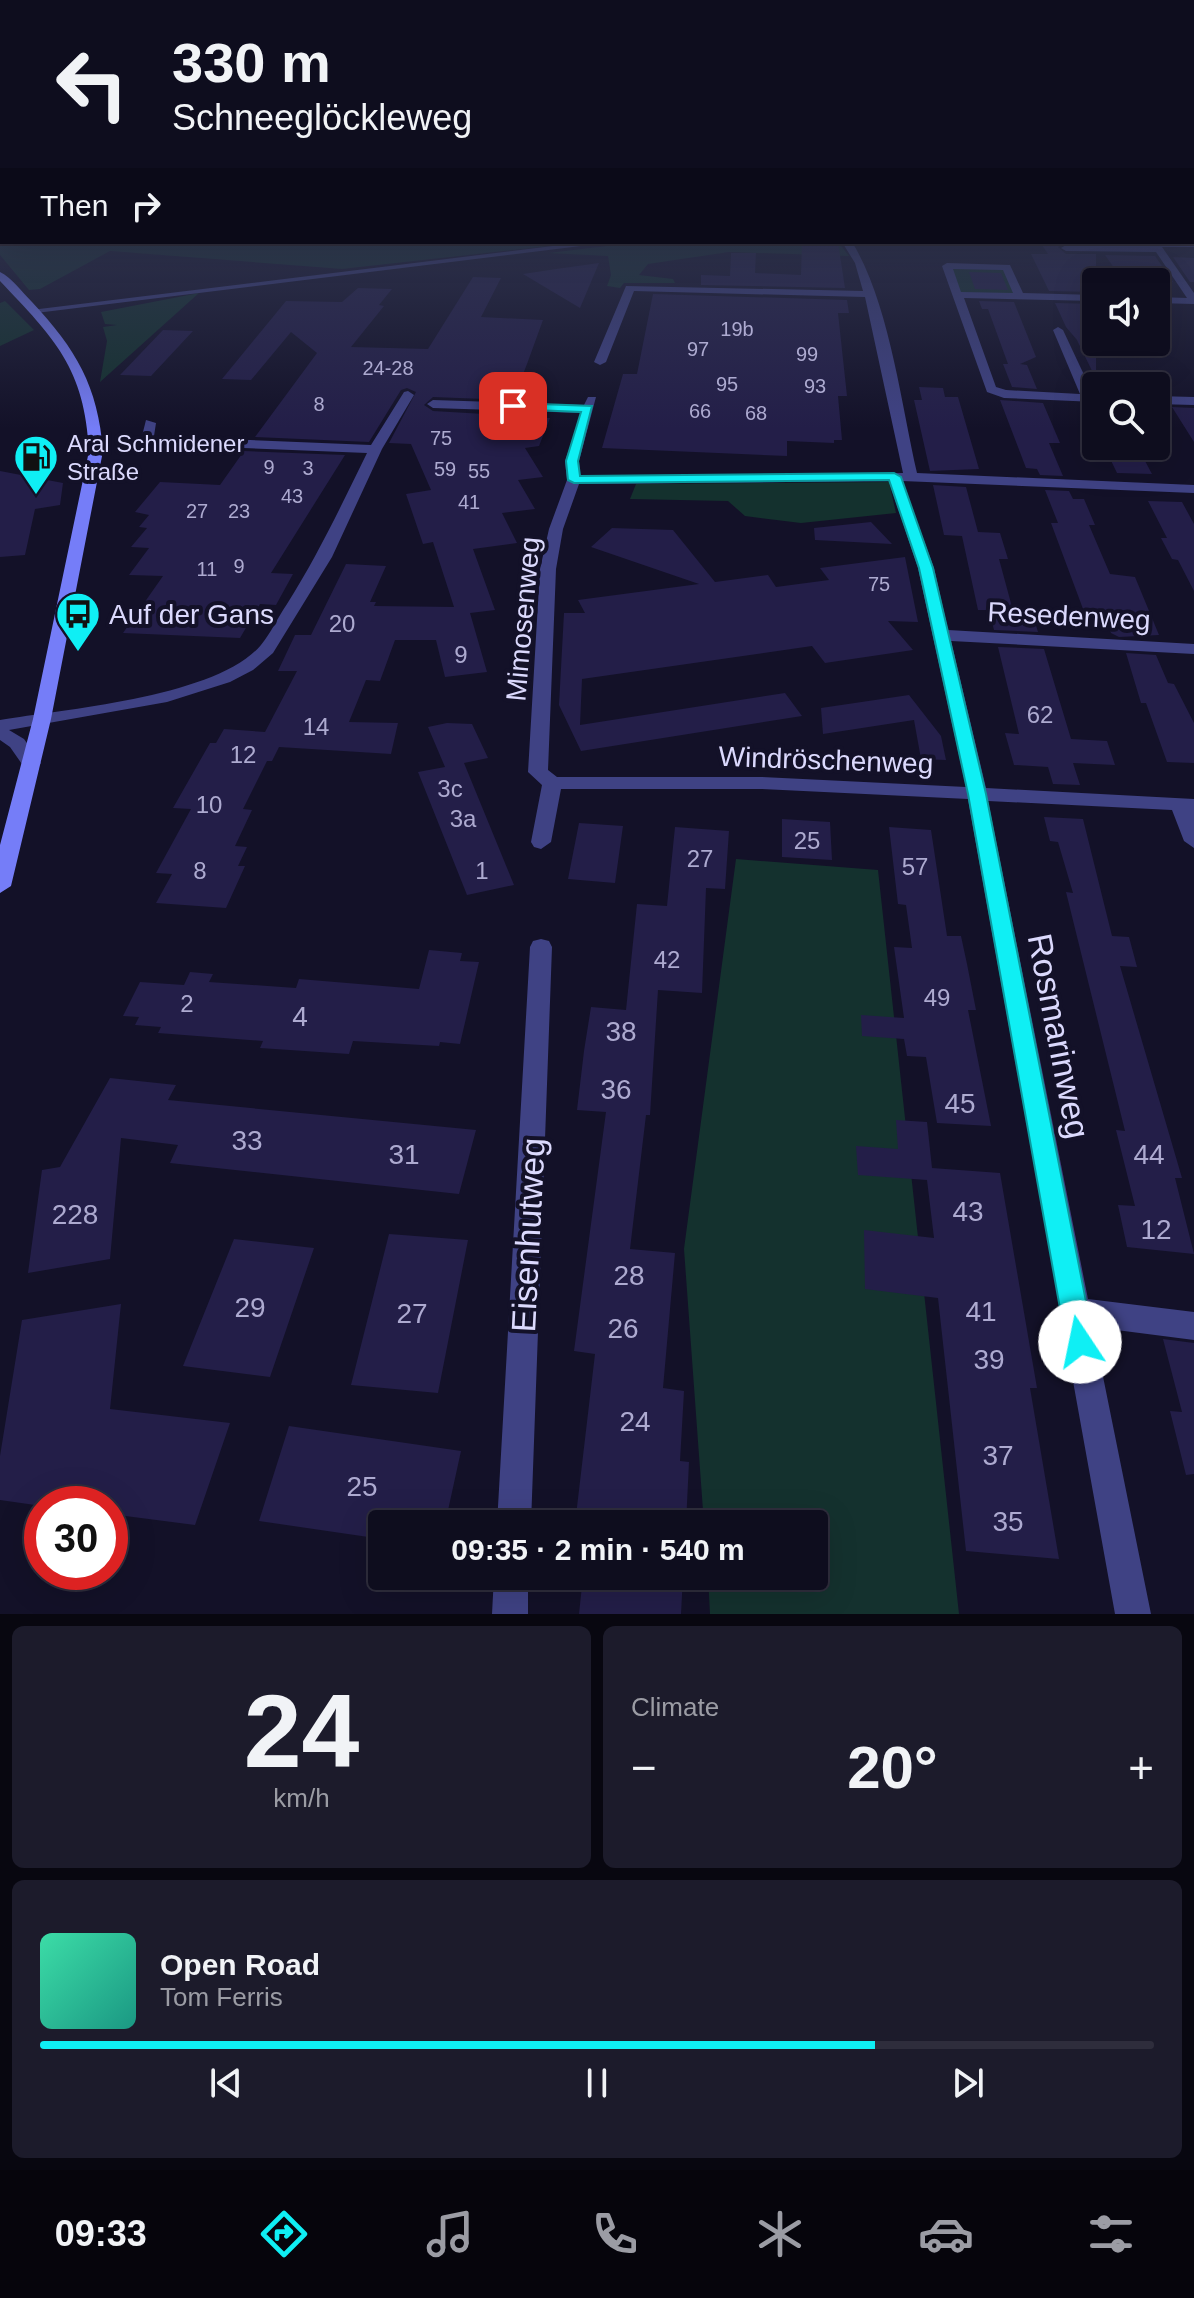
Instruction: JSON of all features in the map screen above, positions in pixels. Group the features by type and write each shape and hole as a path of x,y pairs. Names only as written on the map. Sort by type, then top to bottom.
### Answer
{"main road":[{"path":"0,886 42,719 94,469 96,429 87,386 53,329 3,278"}],"street":[{"path":"36,310 302,278"},
{"name":"Rosmarinweg","path":"864,278 903,477 977,794 1133,1614"},
{"path":"951,278 991,389 1004,394 1082,397"},
{"path":"1012,278 1019,296"},
{"path":"1180,278 1194,300"},
{"path":"600,362 630,288 868,294"},
{"path":"957,295 1082,298"},
{"path":"1170,300 1194,300"},
{"path":"1058,330 1082,377"},
{"path":"0,726 167,697 224,678 247,666 267,649 324,557 375,449 408,395"},
{"path":"1170,400 1194,401"},
{"name":"Mimosenweg","path":"433,404 590,404 572,461 574,480 556,529 548,569 538,772 552,783"},
{"path":"150,423 147,440 375,449"},
{"path":"574,480 903,477 1194,489"},
{"name":"Resedenweg","path":"942,635 1194,649"},
{"path":"0,732 17,743 31,763"},
{"path":"541,842 552,783"},
{"name":"Windröschenweg","path":"552,783 762,783 1187,805"},
{"path":"1187,805 1194,841"},
{"name":"Eisenhutweg","path":"515,1510 541,947"},
{"path":"1074,1311 1194,1326"},
{"path":"510,1614 511,1590"}],"green space":[{"path":"19,278 60,278 40,289 29,290"},
{"path":"610,278 667,278 675,283 624,283 620,288 607,286"},
{"path":"951,278 1012,278 1019,296 957,295"},
{"path":"199,293 100,382 107,341 103,327 117,325 105,324 101,312"},
{"path":"5,301 34,330 0,346 0,303"},
{"path":"889,482 896,513 801,523 745,516 728,501 630,499 636,484"},
{"path":"736,859 878,870 959,1614 710,1614 709,1590 828,1590 828,1510 703,1510 684,1249"}],"building":[{"path":"472,278 501,278 481,317 543,320 513,400 433,397 424,405 433,411 550,418 539,446 525,448 543,477 518,480 535,509 502,513 517,543 473,549 495,610 470,613 487,672 445,677 436,640 395,640 380,681 366,680 349,722 398,723 391,754 279,747 272,761 267,761 243,809 252,810 235,846 247,847 238,866 245,866 226,908 156,903 172,874 156,873 191,809 173,808 210,743 216,743 224,729 265,732 297,671 278,671 295,635 311,635 346,564 386,566 370,602 376,602 374,606 454,607 433,542 423,544 406,494 431,490 411,444 389,443 416,392 407,388 401,390 369,442 255,437 317,353 291,332 251,380 222,379 286,301 342,302 358,288 392,289 379,305 384,306 351,347 428,349"},
{"path":"530,278 593,278 580,308"},
{"path":"701,278 844,278 845,288 701,285"},
{"path":"971,278 1003,278 1008,290 975,289"},
{"path":"1043,278 1082,278 1082,292 1049,291"},
{"path":"653,294 847,300 849,313 838,313 847,396 838,396 842,440 834,440 834,443 787,441 787,456 602,448 623,374 637,374"},
{"path":"979,301 1014,302 1036,357 1020,364 1027,365 1037,389 1012,387 1003,364 1008,364 988,309 982,309"},
{"path":"1055,303 1082,304 1082,350"},
{"path":"163,330 193,331 151,376 120,375"},
{"path":"1085,356 1096,356 1096,372 1093,372"},
{"path":"919,387 943,388 945,397 958,397 979,469 930,471 914,400 922,400"},
{"path":"1000,400 1043,403 1060,443 1049,443 1063,476 1040,475 1037,469 1026,468"},
{"path":"1172,407 1194,408 1194,442"},
{"path":"244,451 345,455 271,573 293,574 276,605 260,604 240,638 123,633 163,576 129,575 149,548 131,547 147,528 139,527 149,515 135,512 160,482 220,485"},
{"path":"1111,460 1144,460 1152,474 1117,473"},
{"path":"0,471 63,483 60,505 35,509 25,555 0,557"},
{"path":"933,485 966,487 978,532 1000,533 1008,559 999,559 1015,618 1034,619 1038,632 994,630 989,610 978,610 962,536 944,535"},
{"path":"1045,490 1069,491 1073,499 1084,499 1095,525 1089,525 1110,574 1135,577 1159,635 1119,637 1111,633 1108,626 1089,625 1051,523 1058,523"},
{"path":"1148,501 1182,502 1194,524 1194,591 1178,560 1172,559 1161,538 1167,538"},
{"path":"871,522 892,544 815,540 814,528"},
{"path":"612,528 673,530 715,582 768,575 776,587 829,580 820,568 905,557 918,622 888,621 913,650 825,663 812,646 582,679 580,725 785,693 802,716 581,751 559,705 564,613 585,613 578,600 699,584 591,547"},
{"path":"998,647 1044,649 1071,739 1107,741 1115,765 1073,763 1080,785 1053,784 1048,767 1014,765 1005,733 1019,734"},
{"path":"1126,653 1156,655 1168,683 1174,684 1194,723 1194,763 1167,762 1146,703 1141,703"},
{"path":"909,695 941,736 946,760 921,759 914,720 823,734 821,708"},
{"path":"447,723 472,724 488,758 464,763 514,885 467,895 418,772 445,767 428,727"},
{"path":"1044,817 1083,819 1112,936 1129,937 1137,967 1120,966 1182,1178 1175,1178 1194,1254 1127,1247 1118,1205 1135,1206 1116,1130 1125,1131 1066,892 1073,893 1058,842 1050,841"},
{"path":"782,819 830,822 832,860 782,857"},
{"path":"579,823 623,826 615,883 568,879"},
{"path":"675,827 729,831 725,889 706,888 702,993 658,990 650,1115 646,1115 630,1249 675,1253 663,1388 684,1391 680,1461 689,1462 687,1510 577,1510 595,1354 574,1351 606,1112 577,1110 584,1051 591,1007 626,1010 637,904 667,906"},
{"path":"889,827 931,830 947,936 961,936 967,964 976,1010 968,1010 991,1126 937,1123 926,1057 907,1056 904,1039 862,1036 861,1015 904,1018 894,947 912,948 906,905 898,904"},
{"path":"429,950 462,953 460,961 479,962 460,1044 440,1042 439,1046 353,1041 349,1054 260,1048 263,1041 158,1033 161,1027 135,1025 139,1017 123,1016 140,982 184,985 190,972 213,974 209,982 296,988 299,979 419,989"},
{"path":"110,1078 176,1085 168,1100 476,1130 459,1194 170,1163 178,1145 121,1138 110,1259 28,1273 42,1170 60,1167"},
{"path":"896,1120 927,1122 932,1168 1000,1173 1037,1388 1030,1388 1059,1559 966,1551 938,1298 865,1289 864,1230 934,1238 927,1180 858,1175 856,1146 898,1149"},
{"path":"389,1234 468,1240 438,1393 351,1385"},
{"path":"234,1239 314,1248 270,1377 183,1366"},
{"path":"121,1304 110,1409 230,1423 195,1525 128,1516 128,1486 24,1486 24,1503 0,1500 0,1456 22,1320"},
{"path":"1163,1339 1194,1343 1194,1474 1186,1475 1170,1411 1182,1412"},
{"path":"289,1426 461,1451 448,1510 368,1510 368,1537 259,1521"},
{"path":"582,1590 682,1590 681,1614 579,1614"}],"place":[{"name":"Aral Schmidener Straße","path":"36,496"},
{"name":"Auf der Gans","path":"78,653"}],"route":[{"path":"513,406 588,409 572,461 574,480 894,477 926,568 977,794 1080,1342"}]}
